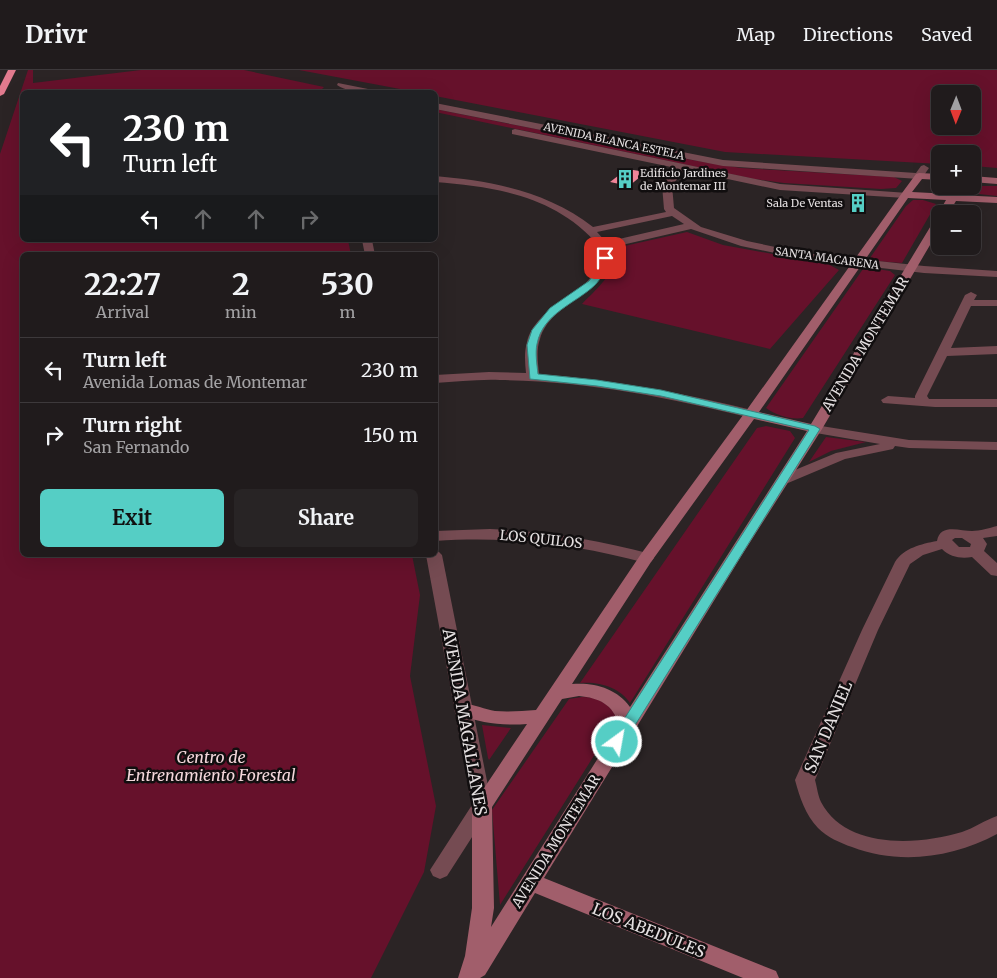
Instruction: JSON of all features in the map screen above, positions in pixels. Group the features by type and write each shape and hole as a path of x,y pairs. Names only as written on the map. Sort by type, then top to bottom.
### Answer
{"highway":[{"path":"0,94 12,70"}],"main road":[{"name":"AVENIDA BLANCA ESTELA","path":"922,172 931,174"},
{"path":"482,806 646,558 751,414 922,172"},
{"path":"981,180 997,181"},
{"name":"AVENIDA BLANCA ESTELA","path":"905,195 997,200"},
{"path":"949,205 955,195"},
{"name":"AVENIDA MONTEMAR","path":"470,978 734,555 815,429 931,234"},
{"path":"751,414 815,429"},
{"path":"557,694 579,689 604,694 612,698 624,711 628,725"},
{"path":"465,710 476,714 507,718 541,716"},
{"name":"AVENIDA MAGALLANES","path":"470,978 478,946 483,908 482,806"},
{"name":"LOS ABEDULES","path":"530,882 768,978"}],"street":[{"path":"341,85 355,88"},
{"name":"AVENIDA BLANCA ESTELA","path":"438,107 773,168 922,172"},
{"name":"AVENIDA BLANCA ESTELA","path":"438,116 780,187 905,195"},
{"name":"SANTA MACARENA","path":"682,168 670,180 665,189 666,204 690,226 730,241 856,263 910,269 997,274"},
{"path":"438,179 491,186 532,198 565,212 591,230 604,246 604,264 592,283 553,310 537,330 532,345 533,377"},
{"path":"591,230 674,213"},
{"path":"604,246 690,226"},
{"path":"924,402 922,396 970,300 997,303"},
{"path":"944,352 997,350"},
{"path":"438,379 505,376 597,383 661,393 751,414"},
{"path":"888,400 997,403"},
{"path":"815,429 909,444 997,446"},
{"path":"783,480 841,456 875,448 909,444"},
{"name":"SAN DANIEL","path":"997,532 970,536 958,533 948,535 945,537 945,544 924,548 908,556 902,562 805,780 806,791 816,812 824,822 846,838 864,844 906,849 946,845 965,840 997,824"},
{"name":"LOS QUILOS","path":"438,536 510,534 537,536 574,540 646,558"},
{"path":"970,536 979,544 975,552"},
{"path":"945,544 958,552 975,552 997,571"},
{"name":"AVENIDA MAGALLANES","path":"434,557 482,806"},
{"path":"440,870 482,806"}],"green space":[{"name":"Centro de Entrenamiento Forestal","path":"28,70 33,70 33,83 141,70 244,70 324,87 321,90 21,90"},
{"path":"299,70 997,70 997,168 981,167 981,145 931,145 931,163 725,152 438,97 438,90 405,90"},
{"name":"Centro de Entrenamiento Forestal","path":"20,94 20,242 348,242 350,252 20,252 20,557 412,557 420,595 410,676 436,806 424,872 371,978 0,978 0,154"},
{"path":"438,110 741,168 894,177 902,181 896,188 881,189 784,183 754,179 438,113"},
{"path":"981,186 997,186 997,196 981,194"},
{"path":"913,200 923,200 936,204 931,205 931,213 902,263 875,261 870,258 906,206"},
{"path":"687,232 723,245 828,264 839,270 770,349 582,304 609,274 613,267 616,251 620,247"},
{"path":"870,268 890,271 895,275 803,418 784,416 766,408 863,269"},
{"path":"766,426 790,431 795,438 630,703 626,697 608,686 580,683 757,428"},
{"path":"826,437 866,442 831,451 809,462"},
{"path":"593,698 608,705 617,719 500,905 492,810 569,699"},
{"path":"482,725 511,728 489,760 488,758"}],"building":[{"name":"Edificio Jardines de Montemar III","path":"627,169 646,172 629,186 610,182"}],"place":[{"name":"Edificio Jardines de Montemar III","path":"625,179"},
{"name":"Sala De Ventas","path":"858,203"}],"route":[{"path":"605,258 598,276 592,283 578,295 553,310 537,330 531,353 533,377 629,387 691,399 815,429 617,742"}]}
